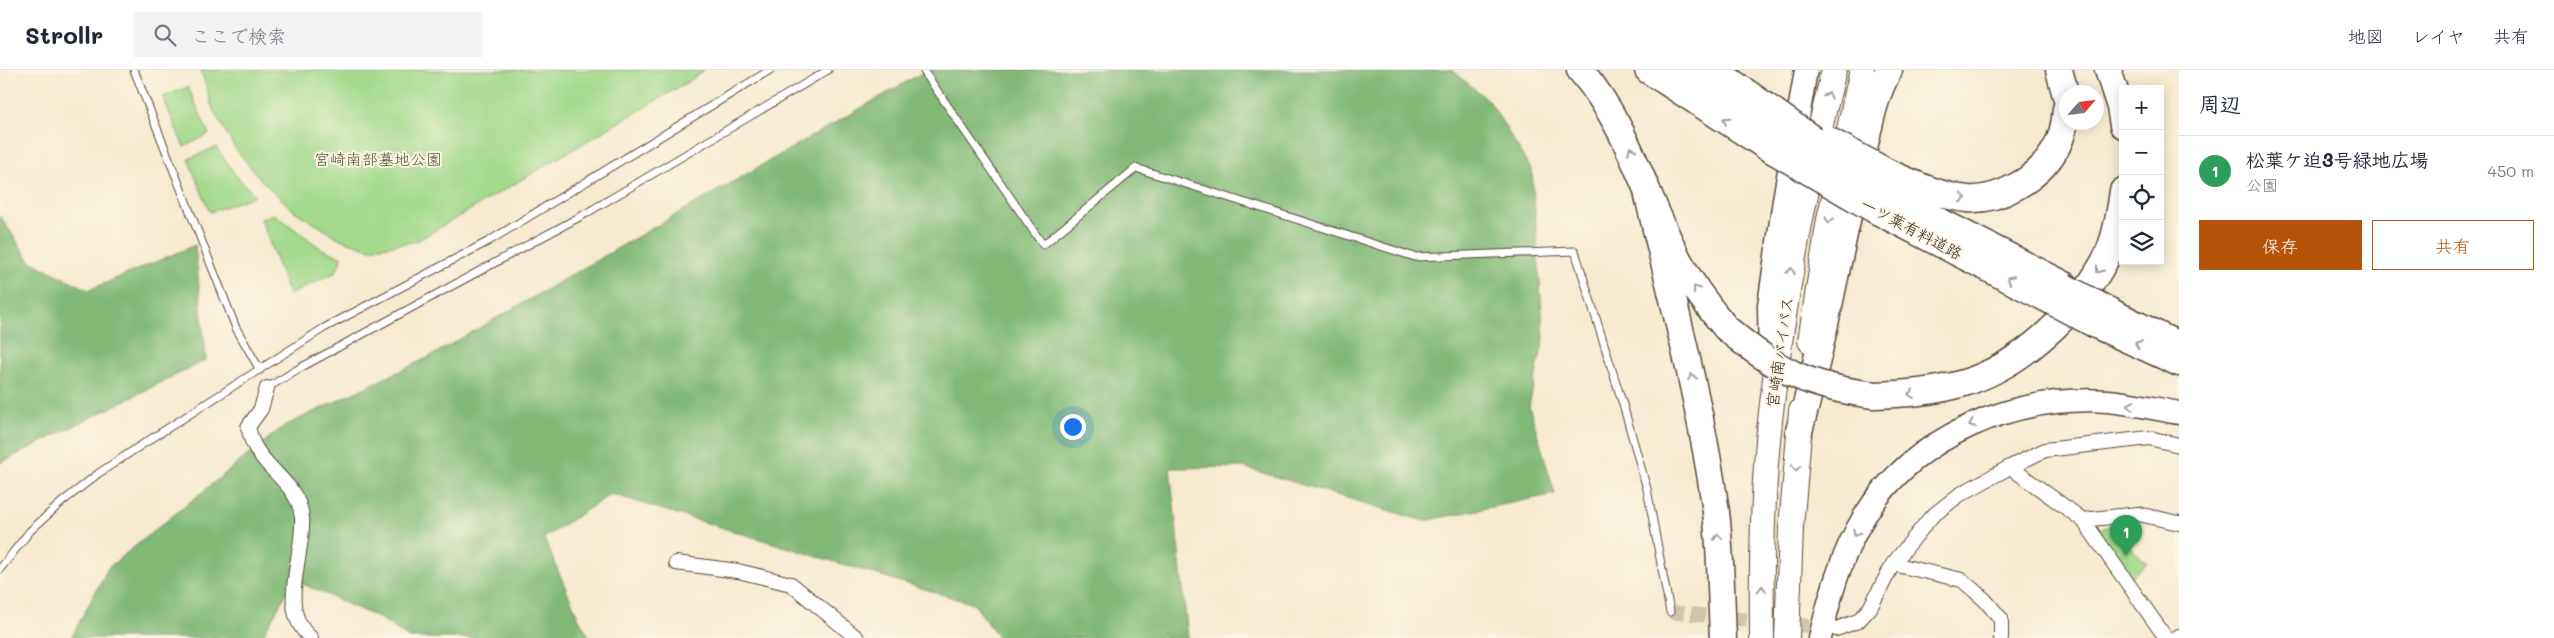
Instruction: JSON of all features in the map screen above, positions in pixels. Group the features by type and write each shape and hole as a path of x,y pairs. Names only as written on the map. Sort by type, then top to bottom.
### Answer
{"highway":[{"path":"1580,70 1593,85 1618,125 1631,150 1648,196 1678,260 1709,309 1726,328 1751,349 1783,370 1844,391 1874,395 1919,393 1966,382 1992,370 2034,344 2073,307 2104,263 2119,213"},
{"path":"1684,70 1771,127 1881,189 1930,190 1953,197 1971,199 1989,197 2018,184 2043,166 2058,142 2061,130"},
{"path":"1702,70 1771,127"},
{"name":"宮崎南バイパス","path":"1762,638 1763,522 1770,414 1796,241 1834,70"},
{"name":"宮崎南バイパス","path":"1787,638 1799,431 1809,344 1829,219 1862,70"},
{"path":"1799,431 1818,361 1845,226 1875,106 1889,70"},
{"path":"2059,70 2063,85"},
{"path":"2108,70 2119,104"},
{"path":"1651,72 1771,127"},
{"name":"一ツ葉有料道路","path":"1881,189 2179,363"},
{"path":"1648,196 1688,354 1705,442 1716,515 1723,638"}],"main road":[{"path":"1718,70 1771,127"},
{"path":"1770,414 1769,305 1784,200 1806,70"},
{"name":"一ツ葉有料道路","path":"2102,317 2179,342"},
{"path":"1828,634 1839,567 1864,518 1884,489 1933,446 1957,431 1990,416 2046,403 2109,401 2179,413"}],"street":[{"path":"267,388 261,409 248,427 254,446 290,488 302,517 293,603 302,631 311,638"},
{"path":"1828,634 1858,621 1870,608 1893,564 1931,517 1959,495 2010,467 2045,450 2149,438 2179,445"},
{"path":"2010,467 2083,520 2166,638"},
{"path":"2083,520 2138,514 2179,523"},
{"path":"676,562 738,571 791,584 856,638"},
{"path":"1893,564 1962,580 1985,600 2002,619 2001,638"}],"lane":[{"path":"134,70 236,328 260,370"},
{"path":"0,569 30,531 99,473 324,328 489,241 770,70"},
{"path":"267,388 298,369 585,214 828,70"},
{"path":"923,70 1043,244 1136,168 1415,257 1575,251 1647,489 1670,612"}],"green space":[{"name":"宮崎南部墓地公園","path":"201,70 704,70 691,80 417,241 370,249 340,239 294,211 260,179 235,148 213,110"},
{"path":"927,70 1452,70 1490,102 1532,171 1544,339 1529,406 1555,494 1424,521 1243,467 1170,468 1188,638 999,638 974,604 611,494 544,538 579,619 590,638 409,638 381,619 294,580 261,638 71,638 108,568 284,426 429,357"},
{"path":"188,87 209,134 184,147 163,97"},
{"path":"216,147 234,173 255,196 210,212 188,159"},
{"path":"274,214 322,249 342,257 336,272 289,295 261,219"},
{"path":"0,216 30,261 89,290 195,245 206,360 0,463"},
{"path":"2116,524 2134,524 2132,549 2147,563 2128,579 2099,537 2103,528"}],"tunnel":[{"path":"1670,612 1830,628"}],"place":[{"name":"松葉ケ迫3号緑地広場","path":"2126,556"}]}
